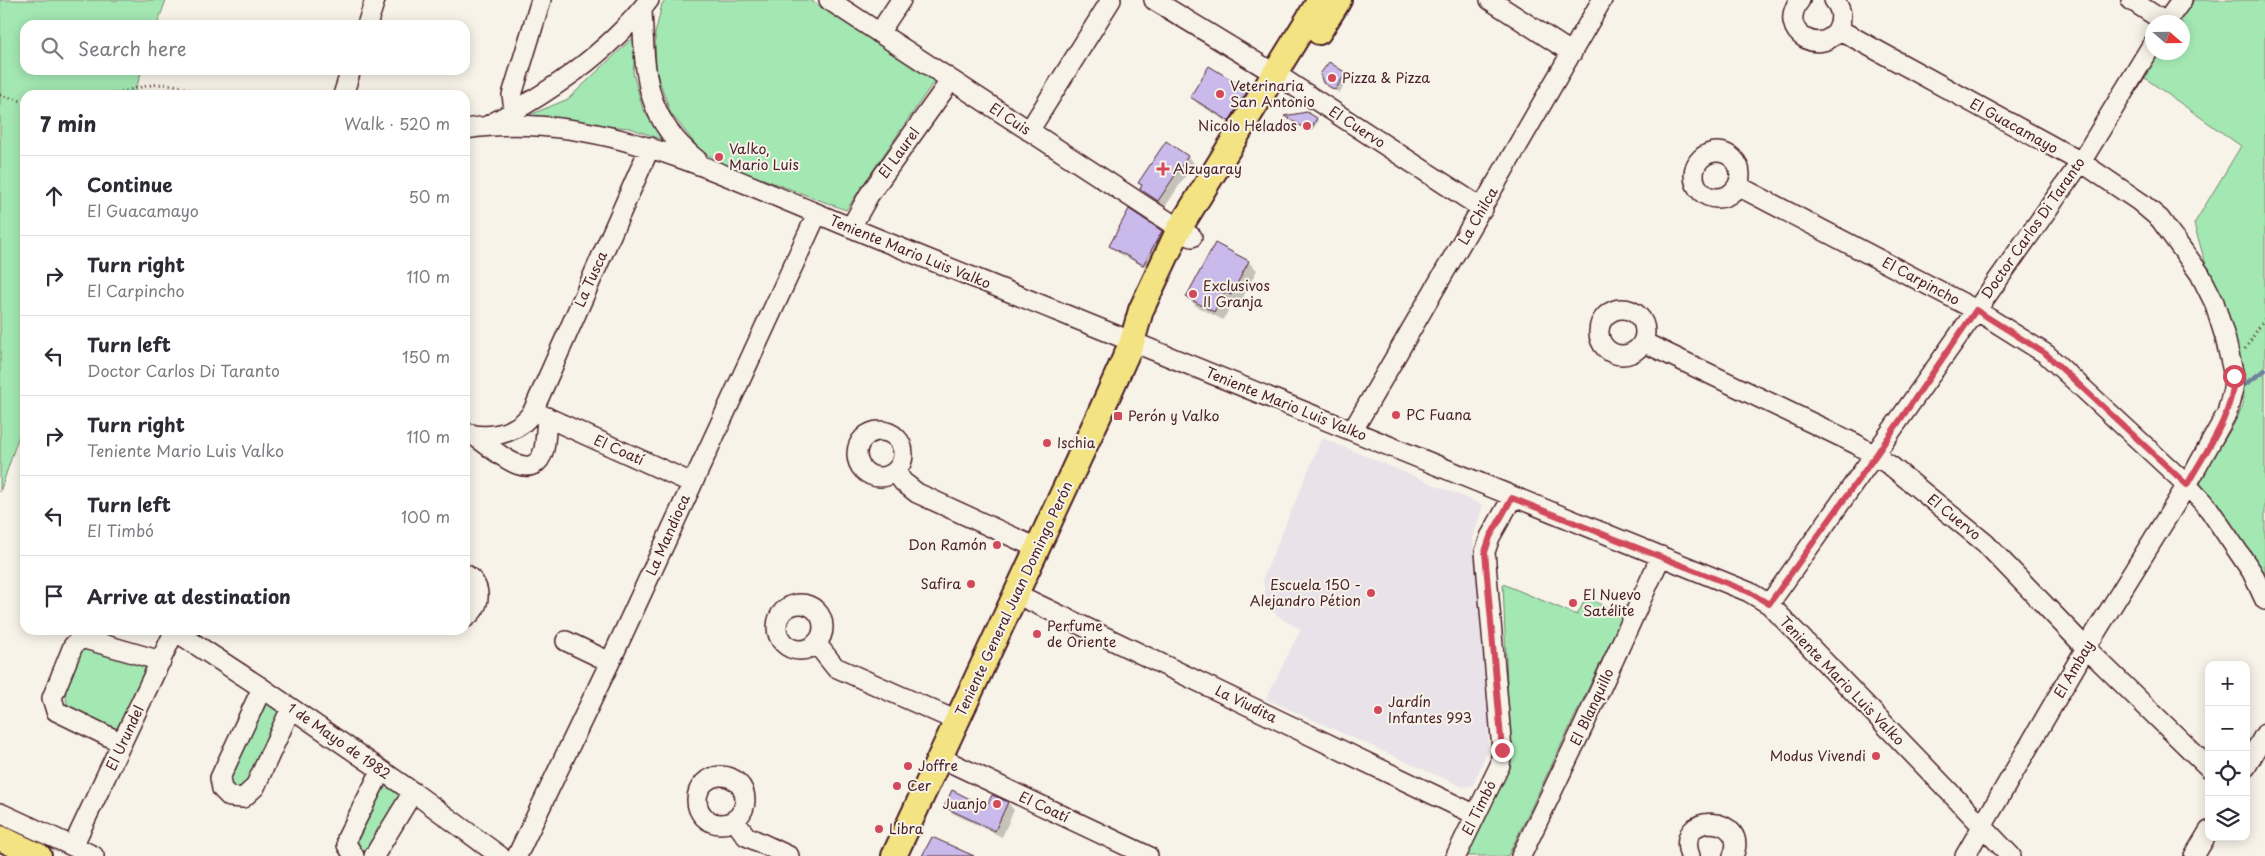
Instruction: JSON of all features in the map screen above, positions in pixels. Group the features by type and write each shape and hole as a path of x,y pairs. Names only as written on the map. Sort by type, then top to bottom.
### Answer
{"main road":[{"name":"Teniente General Juan Domingo Perón","path":"1281,78 1320,0"},
{"name":"Teniente General Juan Domingo Perón","path":"894,856 1132,342 1141,310 1185,233 1281,78 1339,0"},
{"path":"0,838 39,856"}],"street":[{"path":"369,20 375,0"},
{"path":"541,0 512,95 516,119 588,61 646,4"},
{"name":"El Cuis","path":"829,0 1185,233"},
{"path":"879,33 901,0"},
{"path":"1029,130 1111,0"},
{"name":"El Cuervo","path":"1154,0 1281,78 1483,209"},
{"path":"1490,0 1572,53"},
{"name":"La Chilca","path":"1353,430 1483,209 1602,0"},
{"path":"1800,0 1793,13 1794,28 1805,39 1812,42 1827,40 1838,29 1841,21 1841,12 1834,0"},
{"path":"2130,0 2155,15"},
{"path":"2171,15 2182,0"},
{"path":"646,4 647,80 658,115 677,142 706,167"},
{"name":"El Guacamayo","path":"1838,29 2081,162 2140,202 2160,219 2200,274 2214,302 2231,362 2233,389 2227,413 2187,485"},
{"name":"Doctor Carlos Di Taranto","path":"1769,604 2081,162 2145,57"},
{"path":"345,90 349,75"},
{"name":"El Laurel","path":"851,227 869,195 951,80"},
{"name":"Teniente Mario Luis Valko","path":"470,129 516,119 598,134 650,147 706,167 817,214 1353,430 1512,498 1749,592 1769,604 2011,856"},
{"name":"La Tusca","path":"540,414 650,147"},
{"name":"El Carpincho","path":"1738,186 1976,310 2046,354 2187,485 2224,528 2252,572 2265,600"},
{"name":"La Mandioca","path":"517,856 610,662 817,214"},
{"name":"El Cuervo","path":"1643,342 1876,455 1984,542 2086,648 2205,764"},
{"path":"470,432 486,436 506,432 540,414 544,448 540,457 533,465 524,468 515,465 470,433"},
{"name":"El Coatí","path":"540,414 692,483"},
{"path":"896,472 903,482 917,493 1037,548"},
{"name":"El Ambay","path":"1965,856 2086,648 2187,485"},
{"name":"El Timbó","path":"1456,856 1500,765 1502,750 1485,552 1490,537 1512,498"},
{"name":"El Blanquillo","path":"1521,856 1661,556"},
{"path":"470,578 474,581 479,598 473,612 470,614"},
{"name":"La Viudita","path":"1016,594 1476,815"},
{"name":"El Urundel","path":"73,846 173,635"},
{"name":"1 de Mayo de 1982","path":"182,635 413,792 500,856"},
{"path":"122,743 56,712 52,698 73,646 79,640 85,639 161,661"},
{"path":"566,641 610,662"},
{"path":"816,643 835,667 957,721"},
{"path":"262,688 220,778 222,789 230,797 243,798 254,787 291,708"},
{"path":"2250,760 2265,734"},
{"name":"El Coatí","path":"941,758 1148,856"},
{"path":"354,856 347,845 347,838 381,770"},
{"path":"374,856 413,792"},
{"path":"0,813 94,856"},
{"path":"734,820 746,836 789,856"},
{"path":"1690,856 1688,842 1690,834 1695,828 1709,822 1724,825 1730,830 1735,844 1733,856"},
{"path":"2194,856 2205,838"}],"path":[{"path":"135,90 169,83 191,90"},
{"path":"0,95 20,101"},
{"path":"2231,362 2240,357 2265,318"}],"shaded area":[{"name":"Escuela 150 - Alejandro Pétion","path":"1322,438 1483,505 1473,538 1488,720 1488,749 1473,785 1463,787 1266,699 1301,629 1285,621 1267,607 1263,578"}],"green space":[{"path":"0,0 166,0 159,20 20,20 20,75 140,75 136,90 20,90 20,432 0,492"},
{"path":"665,0 810,0 935,80 846,210 720,163 699,149 670,112 656,71 655,34 662,4"},
{"path":"2194,0 2265,0 2265,587 2199,490 2207,468 2238,416 2242,405 2244,374 2236,342 2212,283 2194,224 2241,146 2142,76 2153,60 2190,60 2190,15 2183,15"},
{"path":"637,34 633,73 643,109 663,140 630,128 531,120 530,115 568,99"},
{"path":"1503,584 1577,615 1586,598 1624,614 1508,856 1465,856 1510,756"},
{"path":"86,649 99,651 145,666 150,670 122,730 116,731 69,710 66,694 67,681 77,654"},
{"path":"268,699 284,711 248,787 238,793 228,780"},
{"path":"385,785 402,794 367,853 359,850 356,844"}],"building":[{"name":"Pizza & Pizza","path":"1329,62 1346,73 1335,90 1323,83 1320,74"},
{"name":"Veterinaria San Antonio","path":"1209,66 1248,90 1229,121 1190,97"},
{"name":"Nicolo Helados","path":"1307,112 1317,118 1310,131 1284,116"},
{"name":"Alzugaray","path":"1166,141 1188,156 1158,201 1140,189 1142,185 1138,183"},
{"path":"1129,209 1162,231 1143,265 1109,246"},
{"path":"1215,243 1249,261 1231,295 1225,292 1214,312 1186,297"},
{"path":"952,790 986,807 992,795 1008,802 995,831 944,807"},
{"path":"932,837 974,856 922,856"}],"waterway":[{"path":"2244,385 2265,370"}],"place":[{"name":"Pizza & Pizza","path":"1332,78"},
{"name":"Veterinaria San Antonio","path":"1220,94"},
{"name":"Nicolo Helados","path":"1307,126"},
{"name":"Valko, Mario Luis","path":"719,157"},
{"name":"Alzugaray","path":"1163,169"},
{"name":"Exclusivos II Granja","path":"1193,294"},
{"name":"PC Fuana","path":"1396,415"},
{"name":"Perón y Valko","path":"1118,416"},
{"name":"Ischia","path":"1047,443"},
{"name":"Don Ramón","path":"997,545"},
{"name":"Safira","path":"971,584"},
{"name":"Escuela 150 - Alejandro Pétion","path":"1371,593"},
{"name":"El Nuevo Satélite","path":"1573,603"},
{"name":"Perfume de Oriente","path":"1037,634"},
{"name":"Jardín Infantes 993","path":"1378,710"},
{"name":"Modus Vivendi","path":"1876,756"},
{"name":"Joffre","path":"908,766"},
{"name":"Cer","path":"897,786"},
{"name":"Juanjo","path":"997,804"},
{"name":"Libra","path":"879,829"}],"route":[{"path":"1502,750 1485,552 1490,537 1512,498 1749,592 1769,604 1876,455 1976,310 2046,354 2187,485 2227,413 2234,376"}]}
